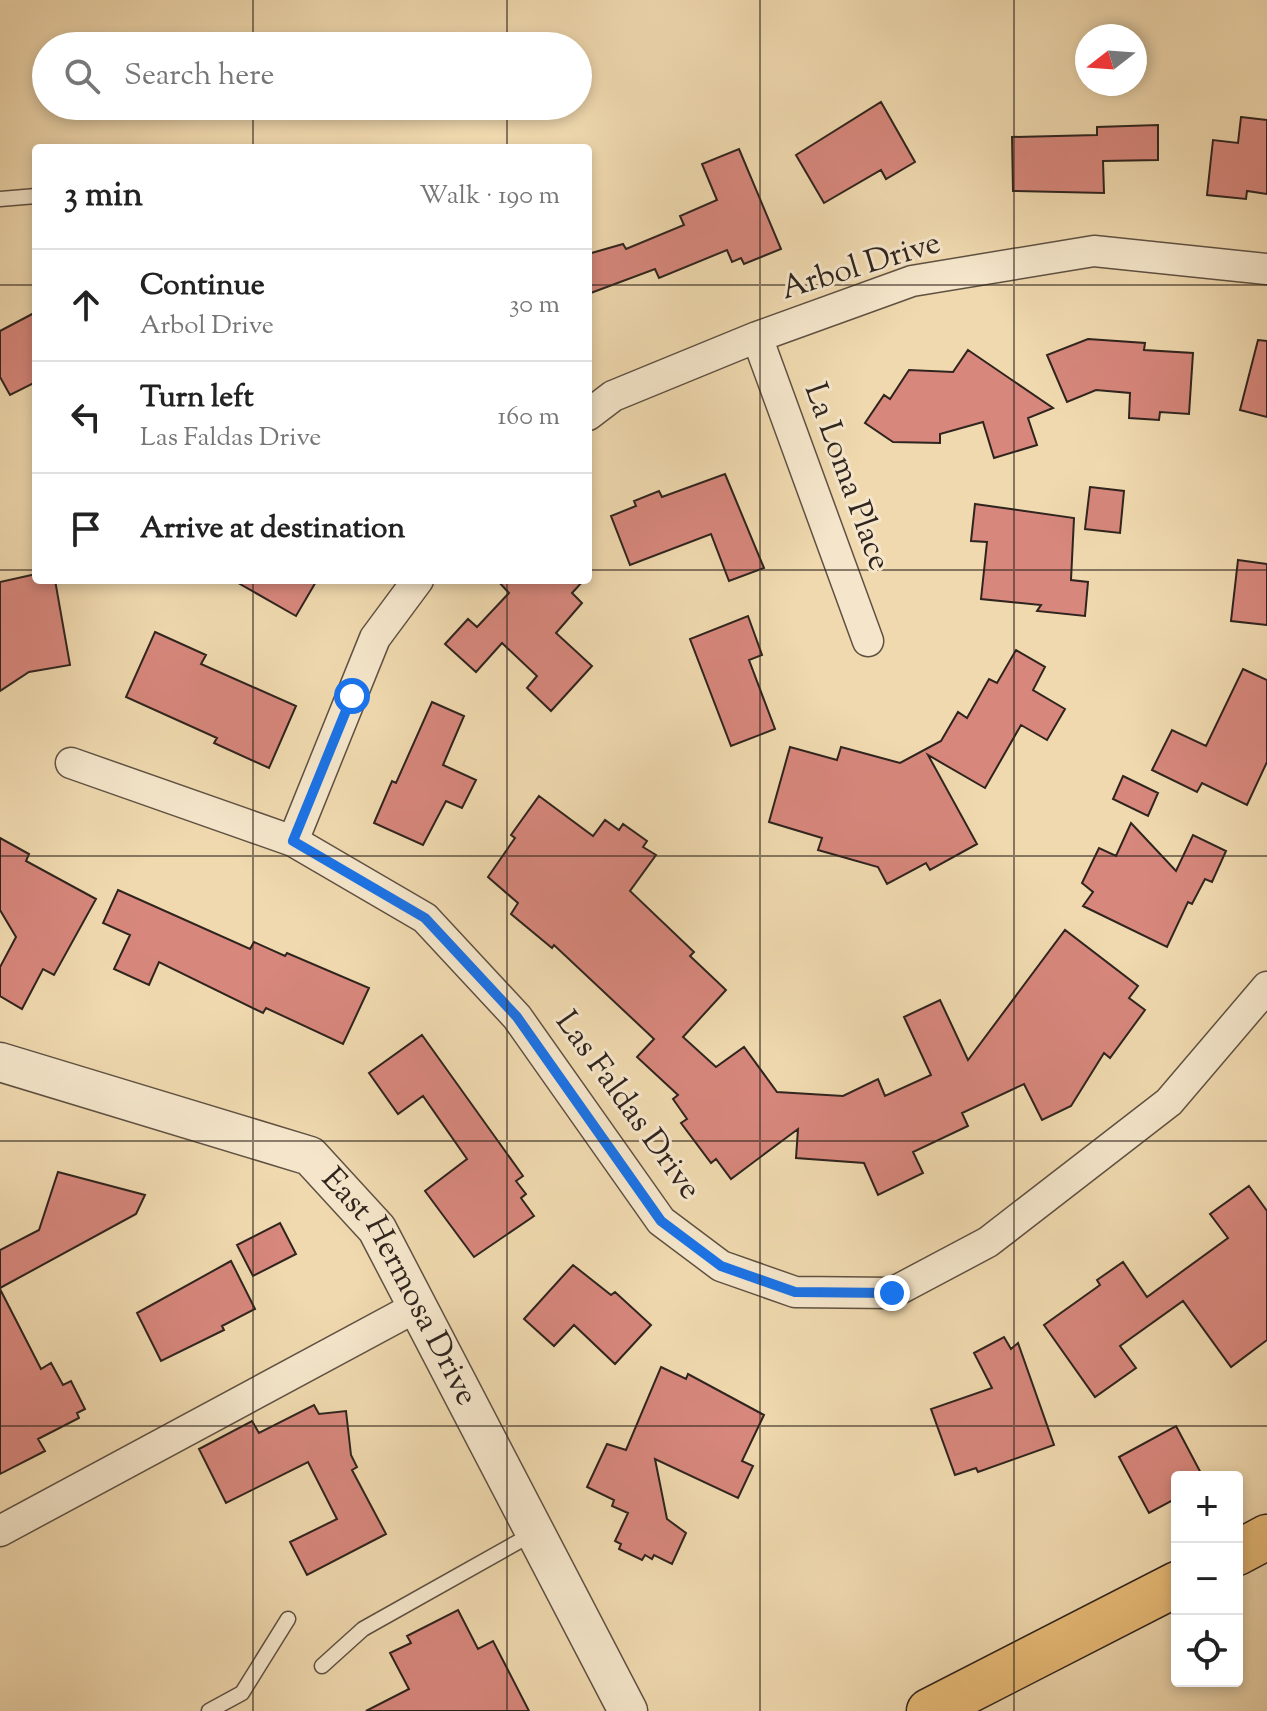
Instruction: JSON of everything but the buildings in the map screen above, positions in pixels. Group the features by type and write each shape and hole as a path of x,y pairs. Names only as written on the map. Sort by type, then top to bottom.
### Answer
{"main road":[{"path":"1243,1550 1267,1537"},
{"path":"929,1711 1171,1587"}],"street":[{"name":"Arbol Drive","path":"592,412 613,396 757,337 912,281 1094,251 1267,269"},
{"name":"La Loma Place","path":"757,337 868,641"},
{"path":"293,841 375,638 415,584"},
{"name":"Las Faldas Drive","path":"71,763 293,841 425,918 517,1017 661,1221 721,1266 795,1292 892,1293 988,1242 1169,1102 1267,987"},
{"name":"East Hermosa Drive","path":"0,1062 310,1156 377,1229 628,1711"},
{"path":"0,1531 418,1306"}],"lane":[{"path":"0,199 32,196"},
{"path":"322,1666 363,1629 534,1533"},
{"path":"209,1711 242,1693 288,1619"}],"route":[{"path":"352,696 293,841 425,918 517,1017 661,1221 721,1266 795,1292 892,1293"}]}
